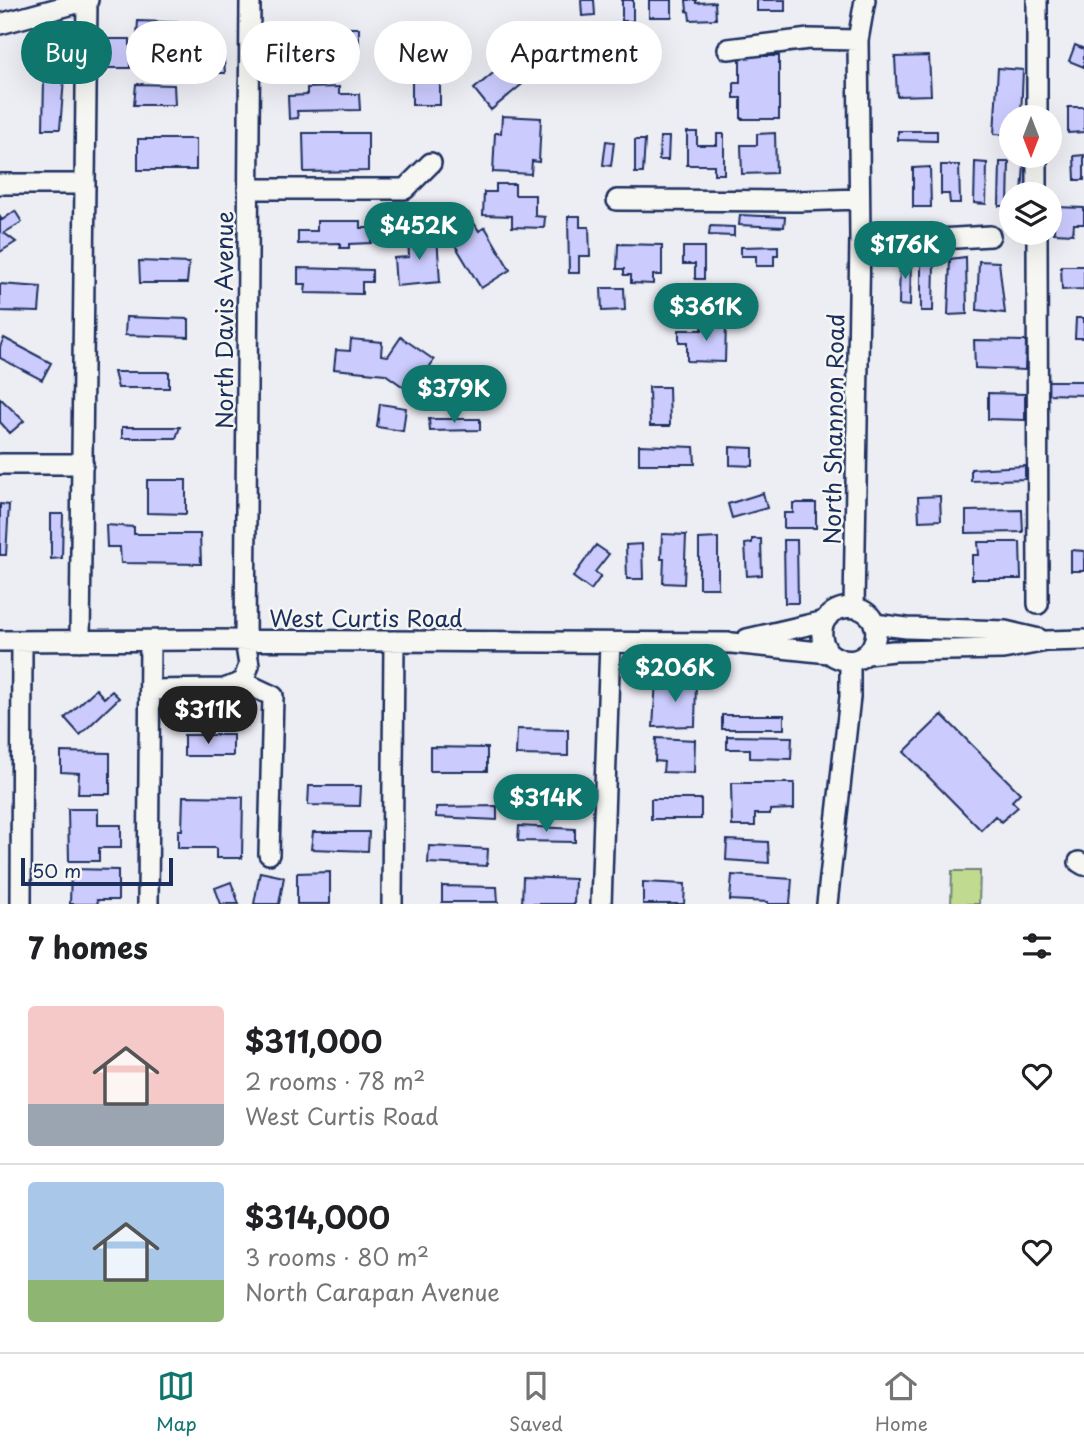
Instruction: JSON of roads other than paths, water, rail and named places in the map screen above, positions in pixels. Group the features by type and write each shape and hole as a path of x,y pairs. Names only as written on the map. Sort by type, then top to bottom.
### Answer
{"street":[{"path":"0,24 88,0 80,640"},
{"name":"North Davis Avenue","path":"243,682 248,665 245,640 250,0"},
{"name":"North Shannon Road","path":"854,608 860,238 858,40 865,0"},
{"path":"1037,0 1037,105"},
{"path":"728,49 808,39 858,40"},
{"path":"248,189 405,189 431,163"},
{"path":"0,184 85,184"},
{"path":"617,200 859,199"},
{"path":"860,238 872,243 990,236"},
{"path":"1037,245 1038,604"},
{"path":"0,464 83,464"},
{"path":"827,904 850,697 859,658 872,648 875,640 874,624 866,613 847,607 834,611 825,621 821,635 822,642 835,658 859,658 893,651 1003,649 1047,640 1084,640"},
{"name":"West Curtis Road","path":"733,643 825,621"},
{"path":"874,624 907,628 1005,631 1047,640"},
{"path":"148,904 150,640"},
{"name":"West Curtis Road","path":"0,641 733,643 829,653"},
{"path":"392,904 394,641"},
{"path":"21,904 22,642"},
{"path":"601,904 610,643"},
{"path":"150,690 224,689 243,682 273,696 269,854"}]}
